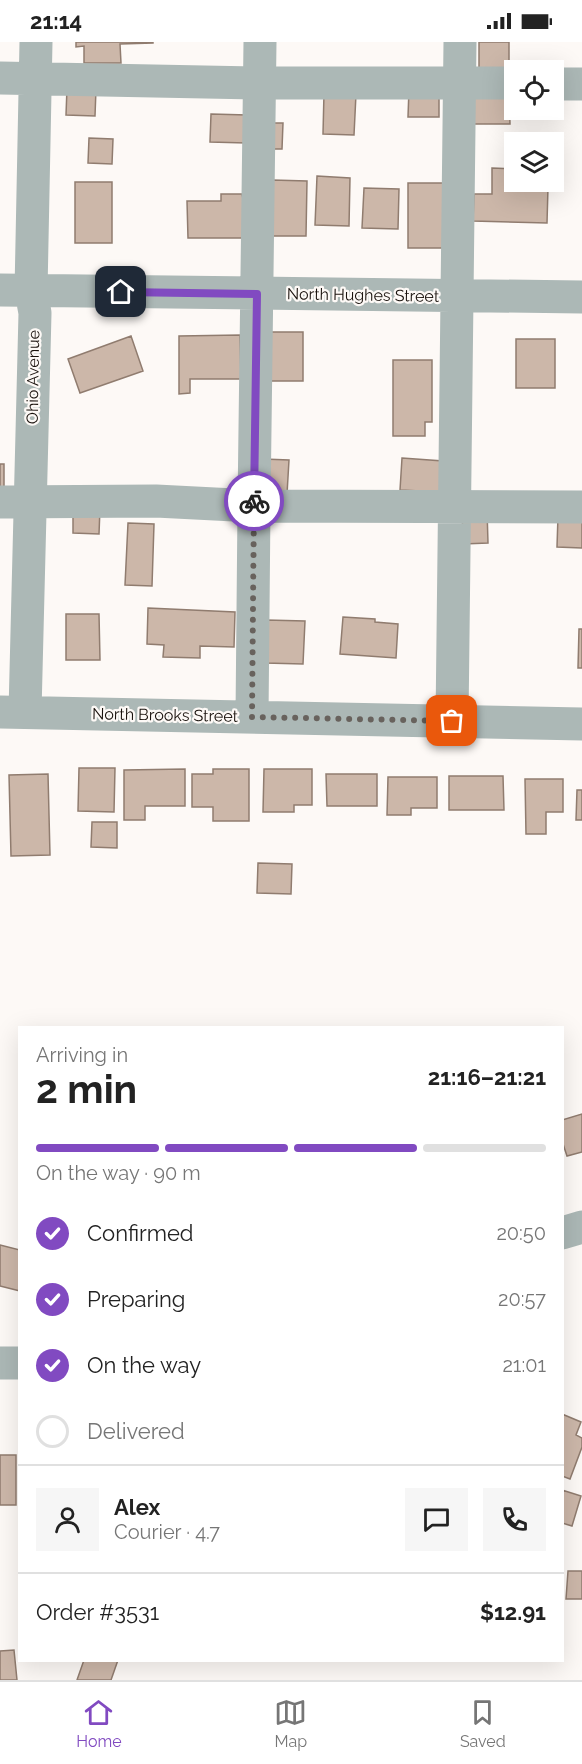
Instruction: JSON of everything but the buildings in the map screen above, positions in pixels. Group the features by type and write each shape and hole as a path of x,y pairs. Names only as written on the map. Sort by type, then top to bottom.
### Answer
{"street":[{"name":"Ohio Avenue","path":"13,712 15,503 35,313 16,291 35,78 36,42"},
{"path":"252,717 260,42"},
{"path":"452,721 460,42"},
{"path":"0,78 260,83 504,83"},
{"path":"564,84 582,84"},
{"name":"North Hughes Street","path":"16,291 582,297"},
{"path":"15,503 156,501 254,506 582,507"},
{"name":"North Brooks Street","path":"13,712 582,724"},
{"path":"564,1232 582,1227"},
{"path":"0,1363 18,1363"}],"way so far":[{"path":"254,501 252,717 452,721"}],"route":[{"path":"121,292 257,294 254,501"}]}
